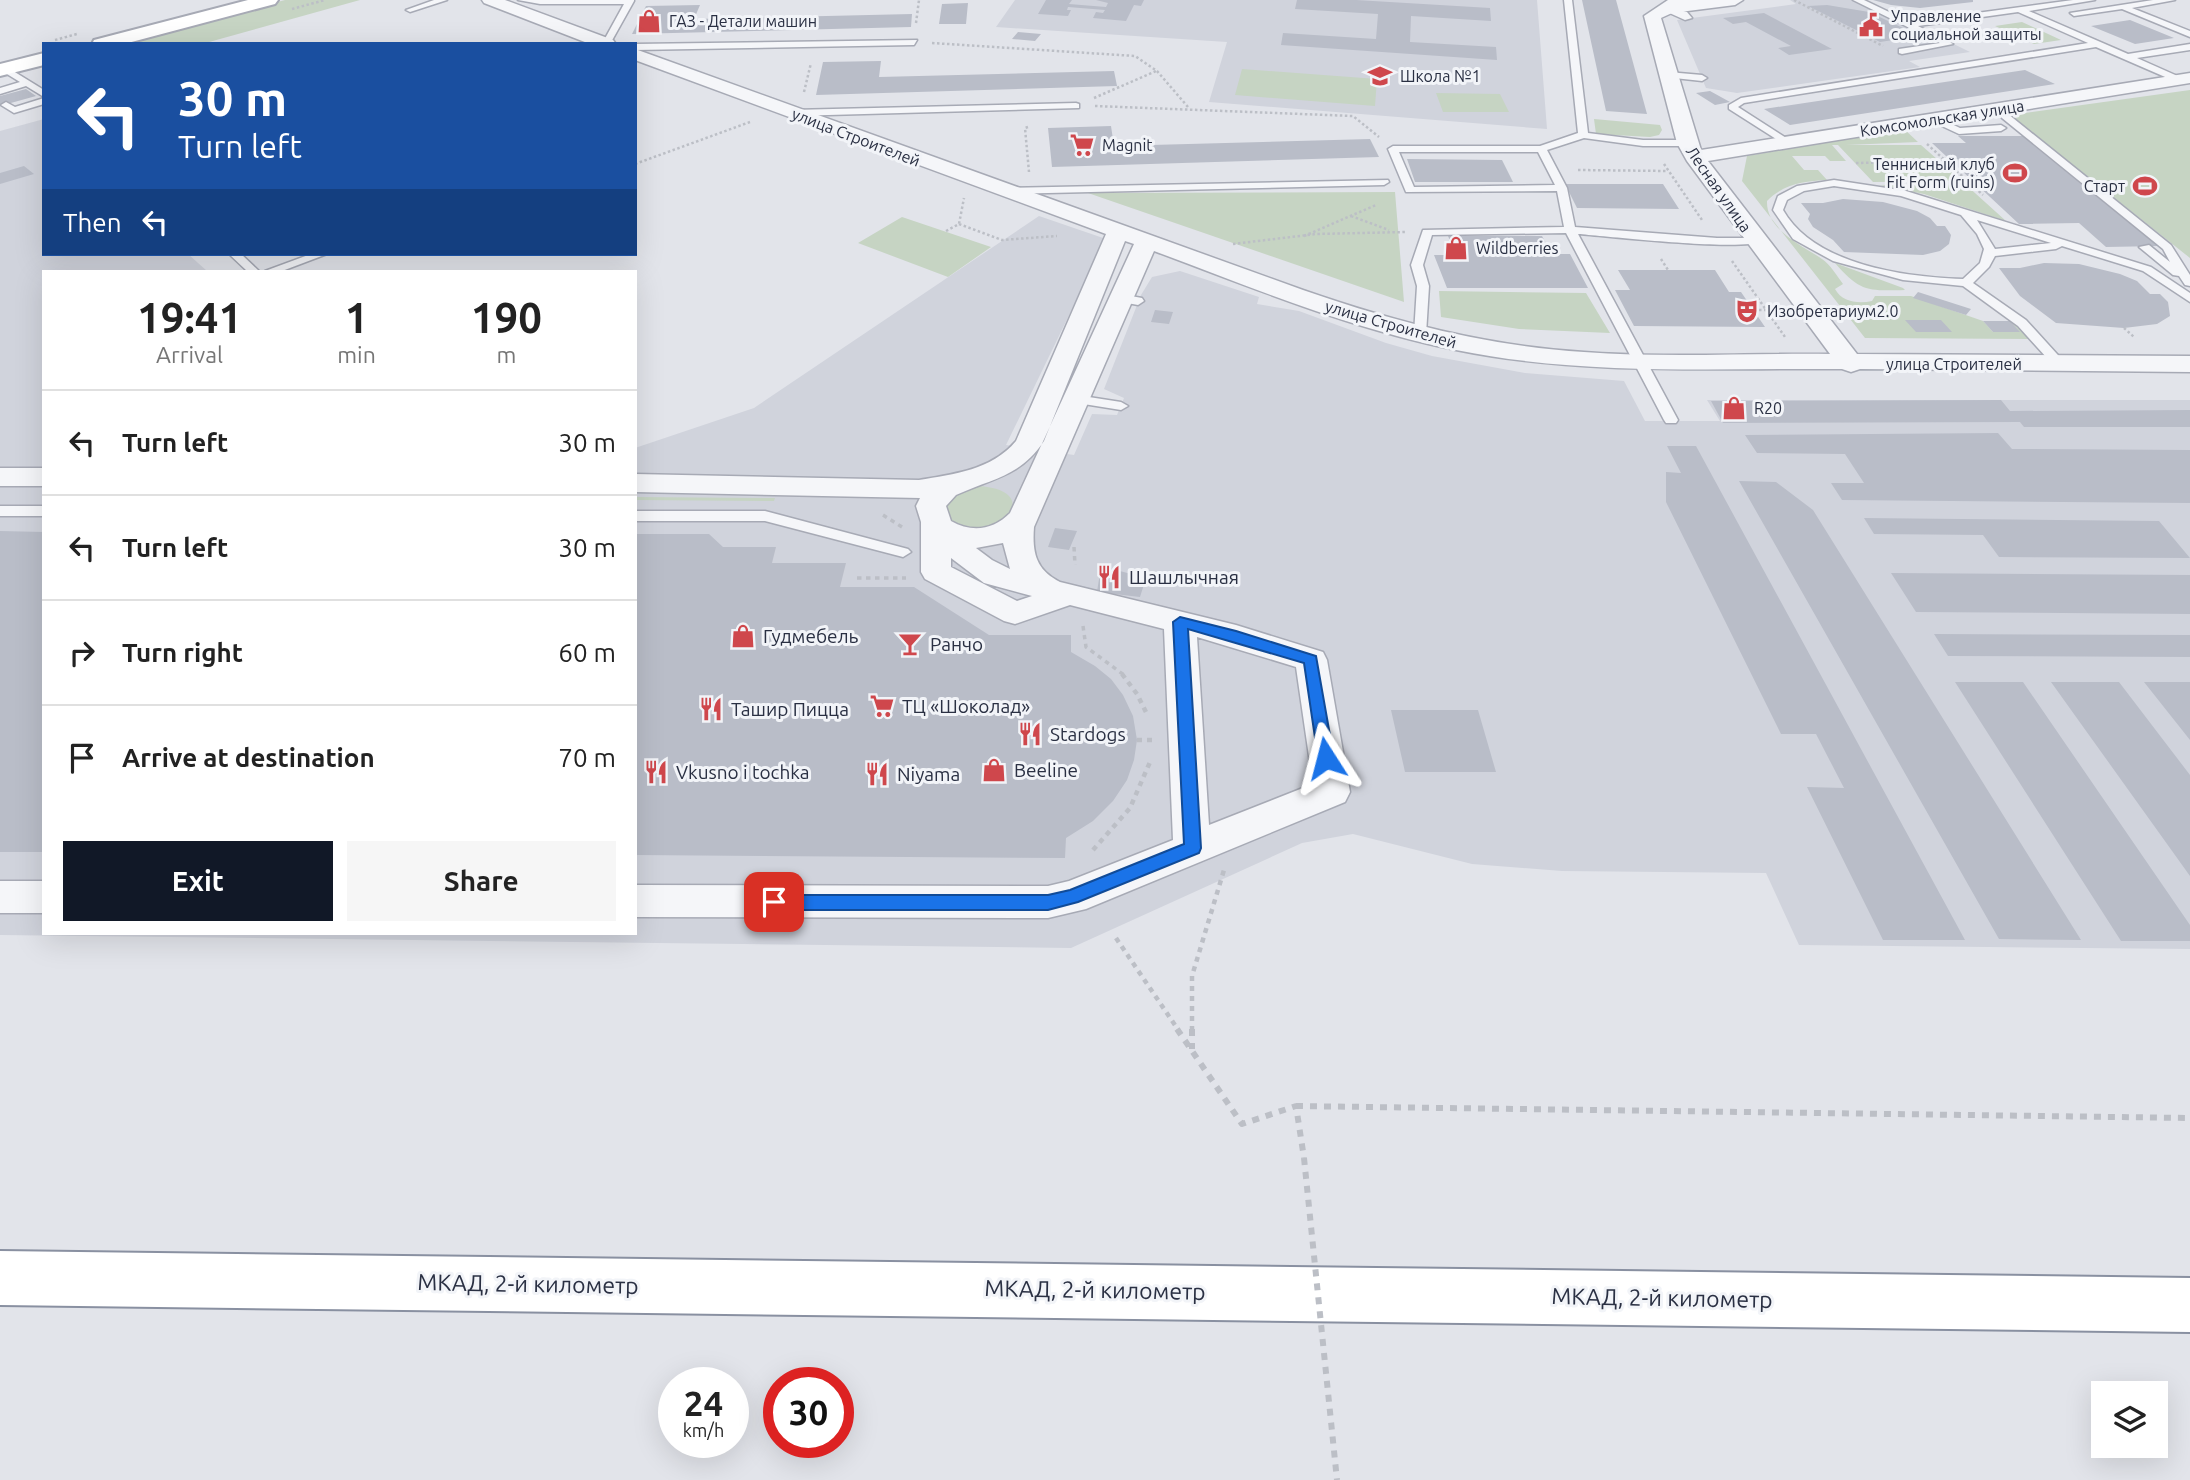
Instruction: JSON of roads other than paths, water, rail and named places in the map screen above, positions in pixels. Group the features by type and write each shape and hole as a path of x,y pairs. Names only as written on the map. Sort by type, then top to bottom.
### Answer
{"main road":[{"path":"109,42 268,0"},
{"path":"3,70 42,60"},
{"name":"МКАД, 2-й километр","path":"0,1278 2190,1306"}],"street":[{"path":"490,0 601,42"},
{"path":"1672,5 1735,0"},
{"name":"Лесная улица","path":"1672,5 1652,16 1690,150 1755,241 1851,363"},
{"name":"улица Строителей","path":"637,55 1003,191 1361,318 1420,334 1514,353 1586,360 1639,361 2190,364"},
{"name":"Комсомольская улица","path":"1690,150 1787,143 2185,79"},
{"path":"1068,594 1015,613 936,572 935,524 930,512 932,500 941,490 1003,467 1016,458 1030,441 1118,231"},
{"path":"935,524 947,533 964,538 984,538 1002,534 1016,526 1025,514 1076,399 1129,300 1147,241"},
{"path":"0,477 42,477"},
{"path":"637,484 907,489 932,488 965,480 993,478 1009,483 1021,491 1027,503 1018,538 1019,560 1033,579 1068,594 1236,636 1311,660 1332,792 1072,897 1048,902 637,901"},
{"path":"1180,622 1192,848"},
{"path":"0,897 42,897"}],"lane":[{"path":"410,10 443,0"},
{"path":"522,0 630,1 607,42"},
{"path":"1568,0 1583,135"},
{"path":"1857,0 1949,44 1902,51"},
{"path":"1908,24 2091,0"},
{"path":"2038,18 2171,0"},
{"path":"1672,5 1688,18"},
{"path":"2123,7 2190,34"},
{"path":"2020,10 2185,79"},
{"path":"637,47 914,42"},
{"path":"1787,143 1732,107 1741,101 1928,69 2098,44"},
{"path":"2127,57 2190,47"},
{"path":"3,70 42,92"},
{"path":"1668,75 1702,78"},
{"path":"0,91 28,83"},
{"path":"6,105 13,110 42,102"},
{"path":"792,113 1076,106"},
{"path":"2005,116 2014,131 2167,247 2189,283"},
{"path":"1934,118 1959,131 2001,128 2014,131"},
{"path":"1562,188 1410,190 1393,149 1541,149 1583,135 1690,150"},
{"path":"1541,149 1562,188 1570,230 1671,421"},
{"path":"1003,191 1384,182"},
{"path":"2061,365 2022,323 1966,283 1937,283 1909,278 1828,254 1801,239 1786,226 1778,210 1782,198 1801,188 1834,183 1902,193 2147,270 2190,298"},
{"path":"1965,213 1987,238 1991,253 1988,264 1966,283"},
{"path":"1420,334 1423,286 1416,265 1427,232 1570,230 1717,241 1755,241"},
{"path":"1991,253 2041,246 2072,246"},
{"path":"2145,247 2189,283"},
{"path":"237,256 252,270"},
{"path":"274,270 315,256"},
{"path":"1076,399 1121,406"},
{"path":"0,511 42,511"},
{"path":"637,516 765,516 903,552"}],"place":[{"name":"ГАЗ - Детали машин","path":"649,21"},
{"name":"Управление социальной защиты","path":"1871,25"},
{"name":"Школа №1","path":"1380,76"},
{"name":"Magnit","path":"1082,145"},
{"name":"Теннисный клуб Fit Form (ruins)","path":"2015,173"},
{"name":"Старт","path":"2145,186"},
{"name":"Wildberries","path":"1456,248"},
{"name":"Изобретариум2.0","path":"1747,311"},
{"name":"R20","path":"1734,408"},
{"name":"Шашлычная","path":"1109,577"},
{"name":"Гудмебель","path":"743,636"},
{"name":"Ранчо","path":"910,644"},
{"name":"ТЦ «Шоколад»","path":"882,706"},
{"name":"Ташир Пицца","path":"711,709"},
{"name":"Stardogs","path":"1030,734"},
{"name":"Beeline","path":"994,770"},
{"name":"Vkusno i tochka","path":"656,772"},
{"name":"Niyama","path":"877,774"}]}
